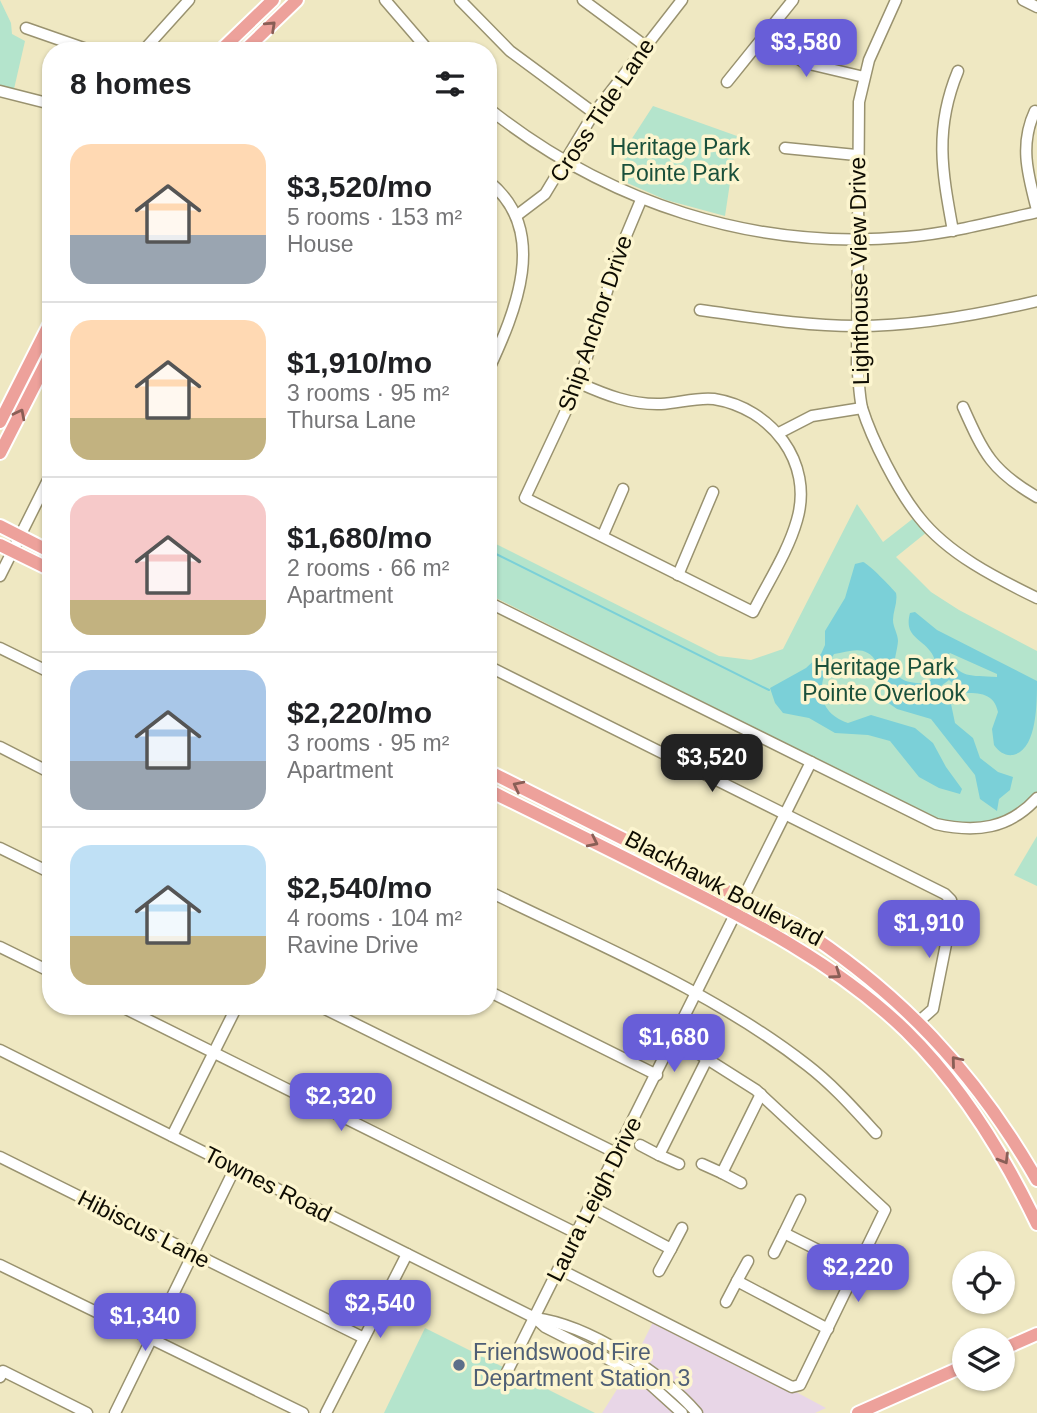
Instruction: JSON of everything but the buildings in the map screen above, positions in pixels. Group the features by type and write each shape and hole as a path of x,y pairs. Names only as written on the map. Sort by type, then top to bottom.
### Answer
{"main road":[{"path":"229,42 273,0"},
{"path":"253,42 297,0"},
{"path":"232,39 235,42"},
{"path":"0,420 40,375"},
{"path":"0,453 40,375"},
{"path":"0,526 42,548"},
{"path":"6,547 42,565"},
{"name":"Blackhawk Boulevard","path":"497,778 577,815 795,925 839,953 920,1022 961,1066 997,1116 1037,1180"},
{"name":"Blackhawk Boulevard","path":"497,794 737,914 811,956 854,986 907,1032 983,1126 1016,1180 1037,1224"},
{"path":"569,830 577,815"},
{"path":"983,1126 997,1116"},
{"path":"1015,1344 1037,1334"},
{"path":"859,1413 952,1371"}],"street":[{"path":"385,0 421,42"},
{"path":"460,0 510,51 594,113"},
{"path":"583,0 644,45"},
{"name":"Cross Tide Lane","path":"516,216 545,194 594,113 644,45 682,0"},
{"path":"727,82 793,0"},
{"name":"Lighthouse View Drive","path":"896,0 864,78 859,102 856,156 857,365 862,408 887,463 919,517 957,551 999,579 1037,598"},
{"path":"1023,0 1037,7"},
{"path":"150,42 183,2"},
{"path":"26,28 64,42"},
{"path":"765,37 813,66 864,78"},
{"path":"953,231 941,144 944,109 958,71"},
{"path":"0,91 42,102"},
{"path":"497,113 565,162 641,200 689,216 768,233 856,239 953,231 1037,211 1024,147 1027,126 1035,111"},
{"path":"785,148 856,156"},
{"path":"497,192 516,216 523,235 523,268 512,315 497,350"},
{"name":"Ship Anchor Drive","path":"603,535 525,498 579,383 618,255 641,200"},
{"path":"700,310 798,324 857,326 945,318 1036,304"},
{"path":"579,383 634,402 661,404 711,399 733,403 763,418 779,433 796,467 801,500 792,534 753,612 603,535 623,489"},
{"path":"963,407 980,445 1005,478 1037,497"},
{"path":"779,433 812,416 862,408"},
{"path":"0,576 6,547 19,536 42,491"},
{"path":"678,575 713,492"},
{"path":"497,606 936,824 978,829 1004,824 1037,798"},
{"path":"0,648 42,669"},
{"path":"497,670 945,894 951,900 952,916 939,994 933,1009 907,1032"},
{"path":"0,747 42,768"},
{"name":"Laura Leigh Drive","path":"507,1371 811,762"},
{"path":"0,848 42,869"},
{"path":"497,895 696,994 757,1029 809,1066 876,1133"},
{"path":"0,947 42,968"},
{"path":"497,995 657,1075"},
{"path":"138,1015 576,1233"},
{"path":"172,1136 233,1015"},
{"path":"337,1015 617,1153"},
{"path":"559,1269 792,1387 800,1385 858,1270 885,1210 761,1094 674,1038"},
{"name":"Townes Road","path":"0,1050 535,1318 545,1327 641,1376 682,1413"},
{"path":"659,1155 707,1059"},
{"path":"722,1173 761,1094"},
{"path":"640,1145 678,1164"},
{"name":"Hibiscus Lane","path":"0,1157 364,1338"},
{"path":"702,1164 741,1183"},
{"path":"115,1413 235,1168"},
{"path":"774,1253 800,1200"},
{"path":"590,1206 671,1248"},
{"path":"659,1271 682,1228"},
{"path":"784,1233 858,1270"},
{"path":"326,1413 407,1254"},
{"path":"726,1302 748,1261"},
{"path":"0,1265 303,1413"},
{"path":"737,1281 828,1329"},
{"name":"Townes Road","path":"535,1318 555,1320 634,1359 664,1380 697,1413"},
{"path":"1,1374 87,1413"}],"shaded area":[{"path":"653,1322 826,1408 815,1413 602,1413 628,1372"}],"green space":[{"path":"0,0 11,23 12,34 25,41 14,89 0,87"},
{"name":"Heritage Park Pointe Park","path":"653,106 737,136 725,216 666,200 625,182 633,164 620,157"},
{"name":"Heritage Park Pointe Overlook","path":"857,504 883,542 915,517 927,532 896,557 931,592 959,610 1037,651 1037,792 1015,811 992,821 966,824 938,820 497,599 497,545 719,656 751,660 783,649"},
{"path":"1037,836 1037,886 1014,875"},
{"path":"425,1328 595,1413 384,1413"}],"water":[{"path":"855,564 866,564 896,593 893,620 898,641 895,667 896,673 906,681 923,683 939,672 932,653 909,627 910,613 915,612 937,630 1037,681 1036,713 1031,735 1027,745 1013,755 1002,753 994,745 992,729 998,712 990,698 980,694 963,693 949,680 941,686 950,699 955,723 973,738 980,758 998,772 1013,777 1010,790 999,799 997,811 980,799 975,775 931,719 897,709 887,702 882,663 877,663 868,653 857,650 834,654 822,684 824,703 829,711 848,723 871,715 915,728 933,743 962,789 960,794 939,788 919,777 890,741 868,735 835,733 809,718 783,713 775,703 770,688 806,668 821,654 825,645 825,631 845,598","holes":["950,653 997,674 997,677 967,674 957,669 947,656"]}],"waterway":[{"path":"497,554 769,690"}],"place":[{"name":"Friendswood Fire Department Station 3","path":"459,1365"}]}
